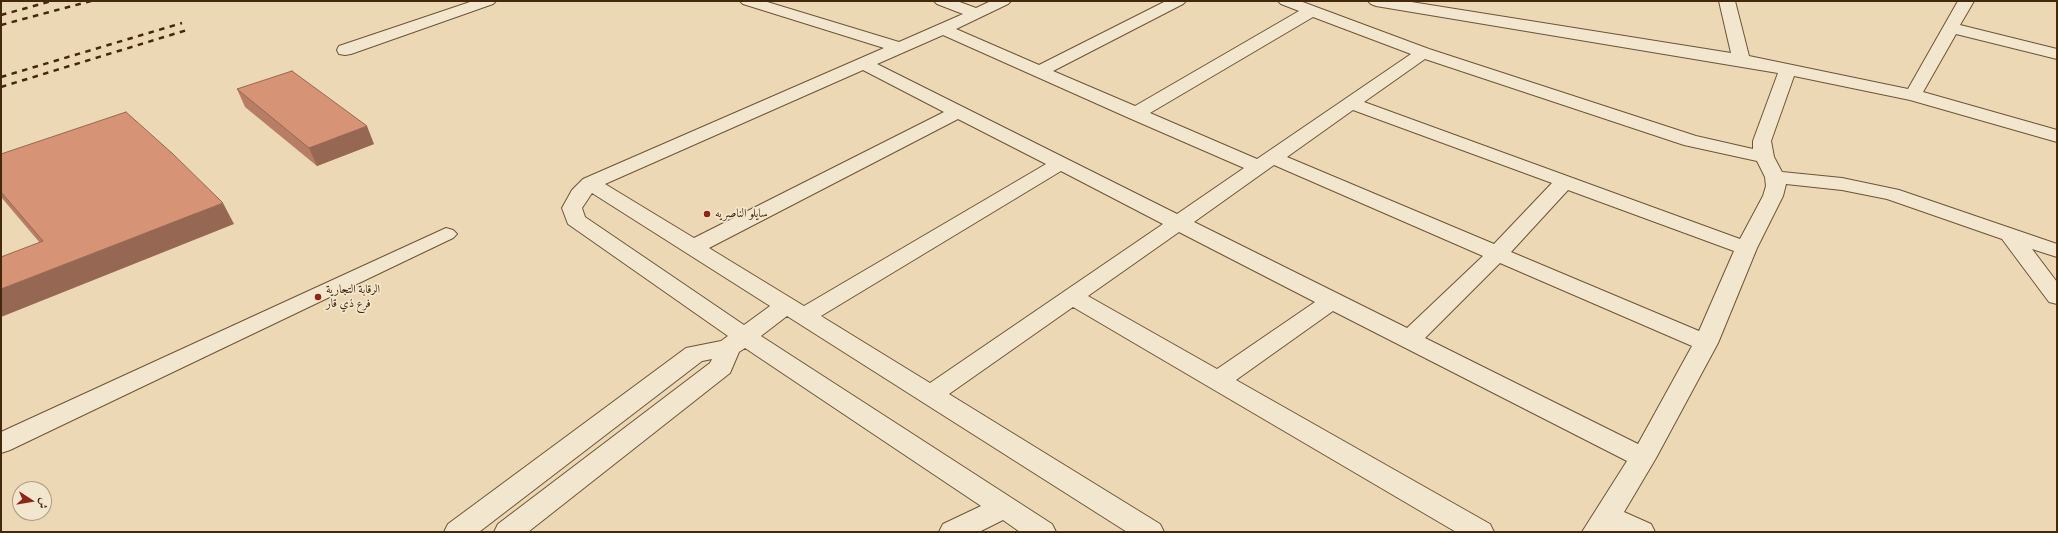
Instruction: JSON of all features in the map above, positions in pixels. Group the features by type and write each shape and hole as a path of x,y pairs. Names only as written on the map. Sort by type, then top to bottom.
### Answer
{"street":[{"path":"345,50 488,1"},
{"path":"748,1 900,48"},
{"path":"942,1 977,13"},
{"path":"1003,1 864,64 590,183 579,194 572,208 575,220 736,342 1042,532"},
{"path":"1040,72 1178,1"},
{"path":"1286,1 1423,53 1691,141 1764,157"},
{"path":"1376,1 1453,7 1741,60 1914,95 2057,136"},
{"path":"1727,1 1741,60"},
{"path":"1914,95 1966,1"},
{"path":"1135,114 1313,10"},
{"path":"1952,28 2057,54"},
{"path":"943,29 1135,114 1265,162 1497,254 1706,343"},
{"path":"930,395 1423,53"},
{"path":"864,64 1059,164 1643,458"},
{"path":"1641,532 1601,524 1643,458 1706,343 1746,248 1773,196 1776,186 1775,177 1764,157 1762,141 1788,70"},
{"path":"1351,103 1746,248"},
{"path":"694,247 957,112"},
{"path":"458,532 695,354 736,342 1059,164"},
{"path":"1775,177 1818,181 1865,188 1892,194 2057,250"},
{"path":"1409,340 1497,254 1565,181"},
{"path":"590,183 1150,532"},
{"path":"2008,233 2057,296"},
{"path":"1,443 446,234"},
{"path":"1071,296 1480,532"},
{"path":"1218,381 1331,301"},
{"path":"508,532 721,367 736,342"},
{"path":"953,532 1004,507"}],"building":[{"path":"292,71 367,126 309,148 237,89"},
{"path":"126,112 173,154 223,203 1,289 1,257 43,241 1,192 1,154"}],"railway":[{"path":"1,15 52,1"},
{"path":"1,25 91,1"},
{"path":"1,77 182,23"},
{"path":"1,87 187,30"}],"place":[{"name":"سايلو الناصريه","path":"707,214"},
{"name":"الرقابة التجارية فرع ذي قار","path":"318,297"}]}
